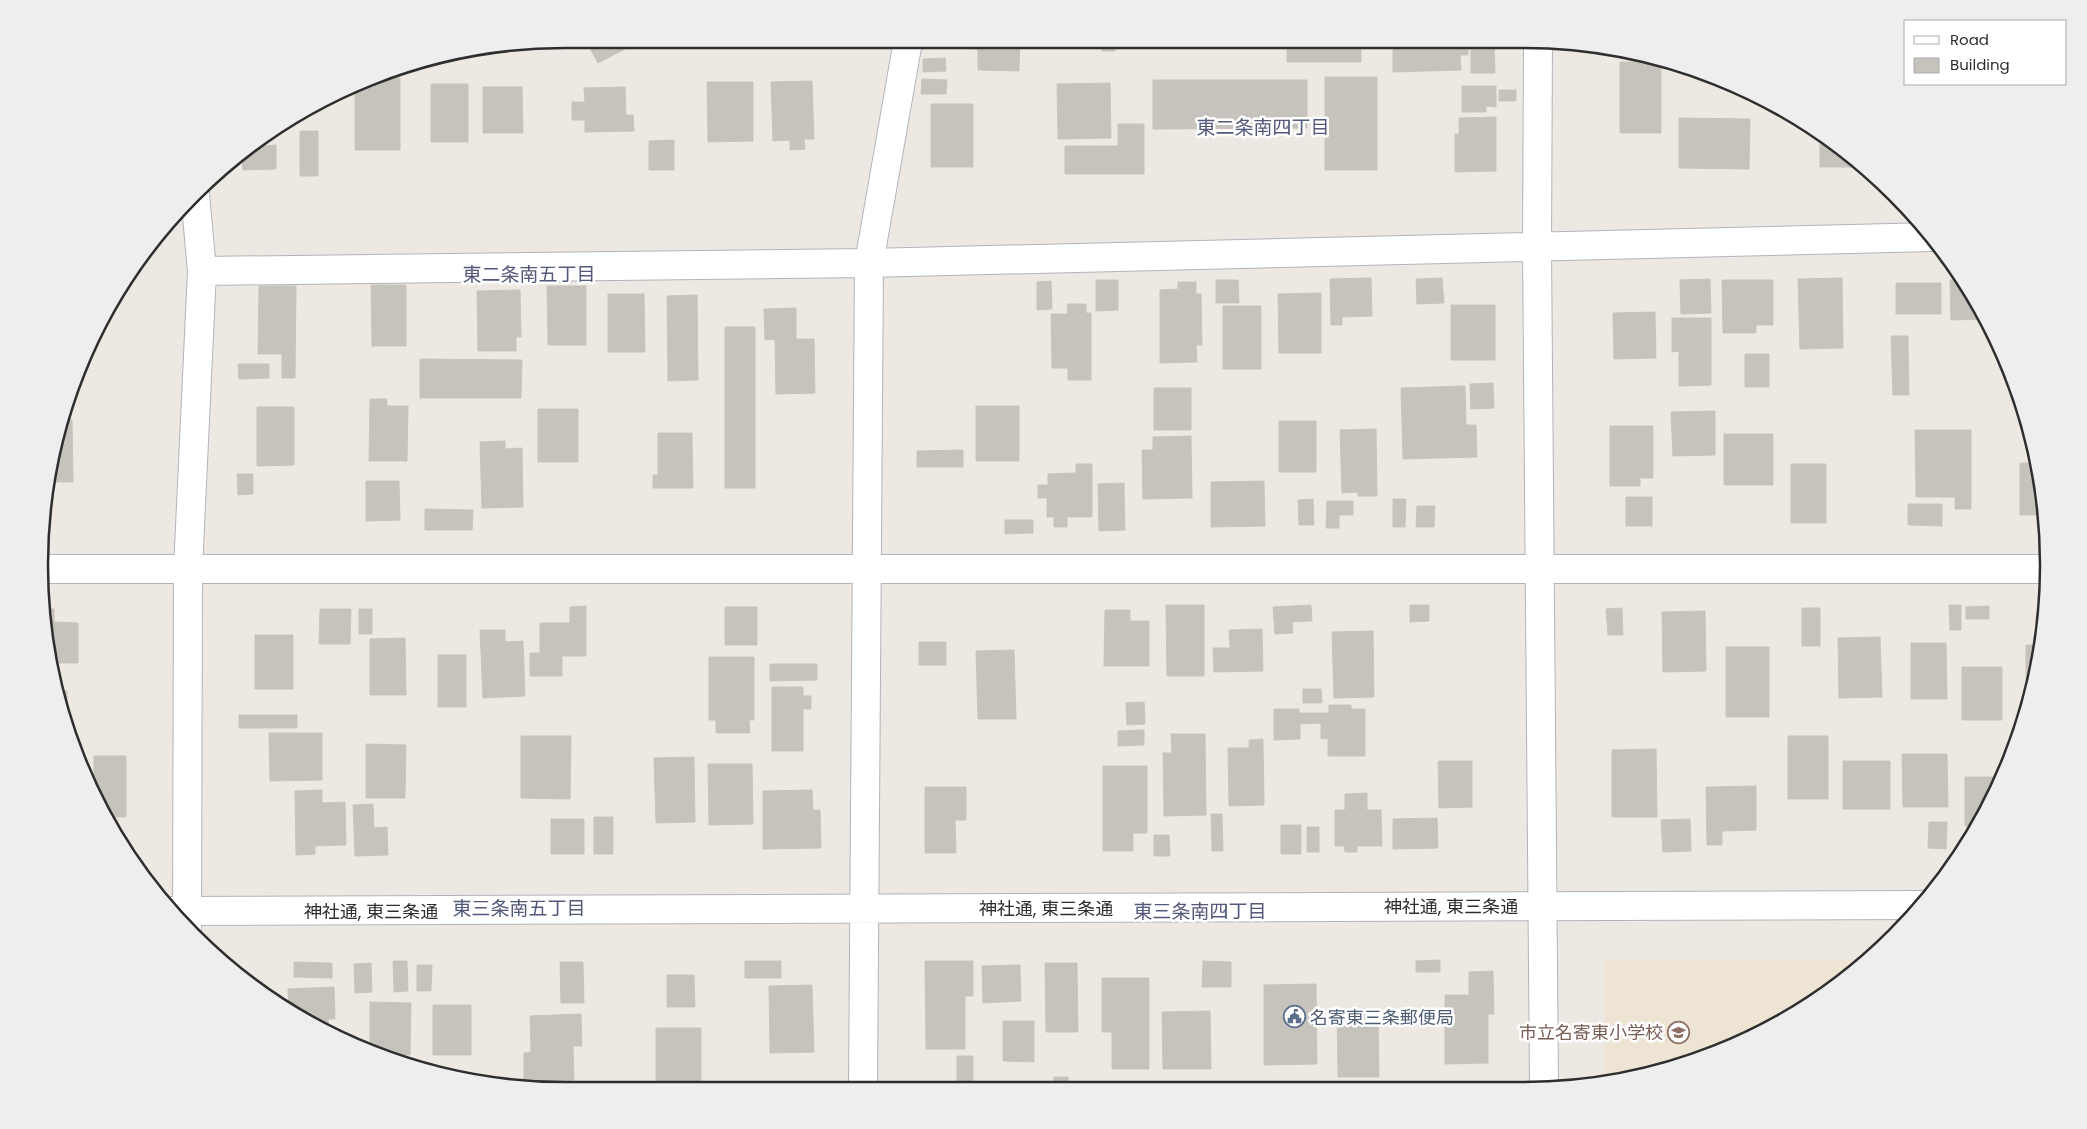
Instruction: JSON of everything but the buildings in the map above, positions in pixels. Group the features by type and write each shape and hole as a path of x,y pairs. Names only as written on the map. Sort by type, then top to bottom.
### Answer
{"street":[{"path":"862,1082 869,263 907,48"},
{"path":"1538,48 1537,248 1544,1081"},
{"path":"181,911 188,569 202,271 196,203"},
{"path":"202,271 869,263 1923,238"},
{"path":"48,569 2040,569"},
{"name":"神社通, 東三条通","path":"187,917 863,909 1911,905"}],"shaded area":[{"name":"市立名寄東小学校","path":"1856,959 1810,994 1751,1028 1689,1054 1656,1064 1605,1075 1605,960"}],"place":[{"name":"名寄東三条郵便局","path":"1294,1017"},
{"name":"市立名寄東小学校","path":"1679,1032"}],"district":[{"name":"東二条南四丁目","path":"1263,127"},
{"name":"東二条南五丁目","path":"529,274"},
{"name":"東三条南五丁目","path":"519,908"},
{"name":"東三条南四丁目","path":"1200,911"}]}
